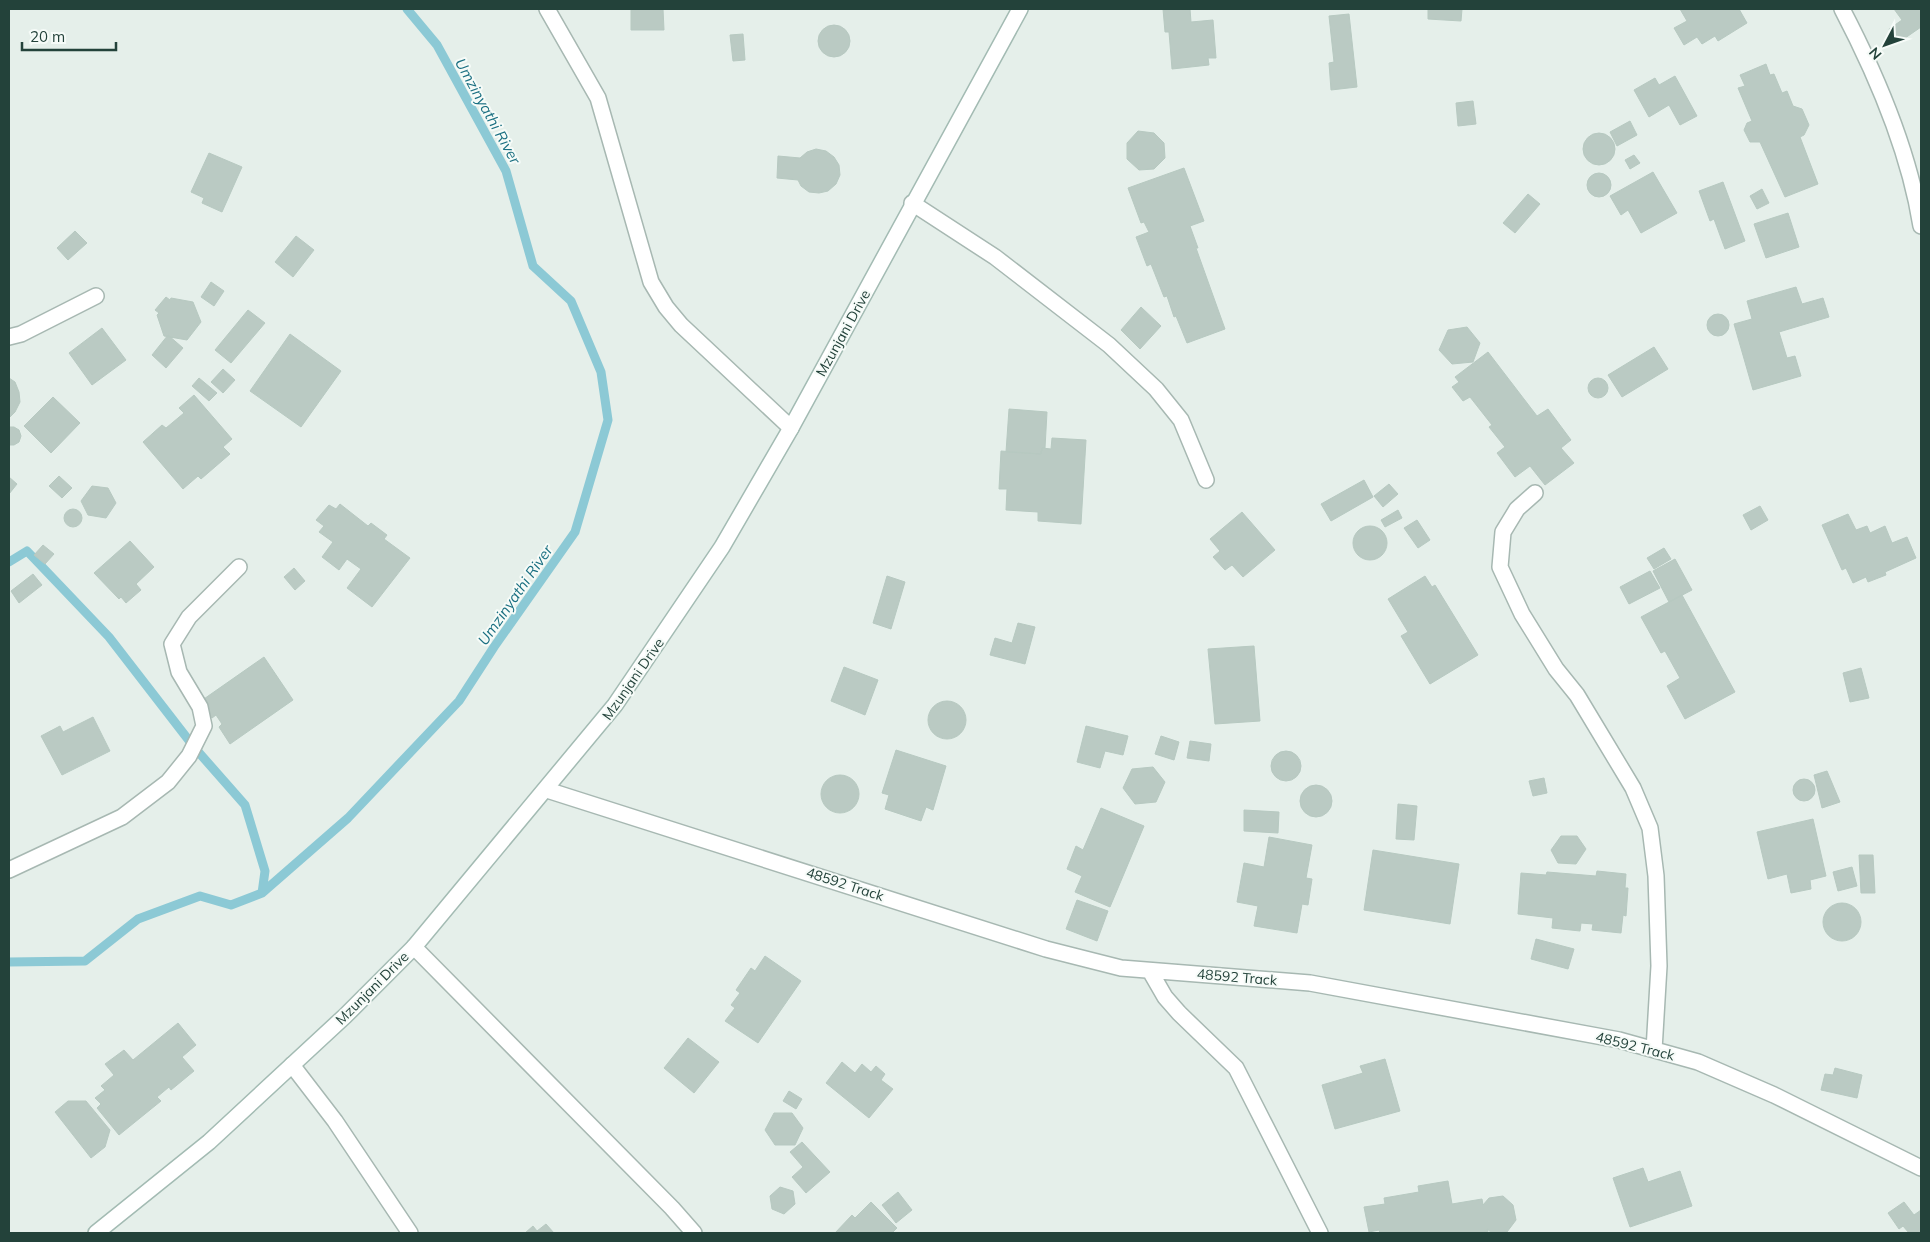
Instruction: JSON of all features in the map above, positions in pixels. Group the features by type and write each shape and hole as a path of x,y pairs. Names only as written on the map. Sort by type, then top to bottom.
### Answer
{"street":[{"path":"547,9 598,98 652,282 661,299 681,325 791,428"},
{"name":"Mzunjani Drive","path":"96,1233 209,1142 414,947 548,790 615,705 722,547 791,428 901,229 912,203 1020,9"},
{"path":"1842,9 1856,35 1901,142 1921,226"},
{"path":"912,203 996,257 1109,345 1150,383 1181,420 1206,480"},
{"path":"9,336 21,334 96,296"},
{"path":"1535,493 1517,509 1503,532 1500,567 1527,621 1556,669 1576,695 1633,788 1650,828 1656,876 1659,966 1654,1050"},
{"path":"9,870 36,859 122,817 168,782 189,756 204,726 200,708 179,672 172,644 189,617 239,566"},
{"name":"48592 Track","path":"548,790 1046,950 1121,968 1310,982 1610,1038 1698,1062 1774,1095 1921,1168"},
{"path":"414,947 658,1194 694,1233"},
{"path":"1150,971 1165,996 1179,1013 1236,1068 1320,1233"},
{"path":"292,1065 334,1121 410,1233"}],"building":[{"path":"631,9 663,9 664,30 631,30"},
{"path":"1163,9 1190,9 1191,22 1213,20 1216,58 1208,58 1209,65 1172,69 1169,32 1165,32"},
{"path":"1428,9 1462,9 1461,21 1428,19"},
{"path":"1680,9 1739,9 1747,23 1718,41 1715,36 1702,44 1697,37 1684,45 1674,28 1687,21"},
{"path":"1894,9 1921,9 1921,27 1898,43 1889,29 1902,20"},
{"path":"1349,14 1357,87 1331,90 1329,63 1334,62 1329,16"},
{"path":"834,25 840,26 845,30 849,35 849,47 845,52 840,56 834,57 828,56 823,52 819,47 818,41 819,35 823,30 828,26"},
{"path":"743,34 745,60 733,61 730,35"},
{"path":"1766,64 1770,75 1774,74 1782,93 1787,91 1793,106 1802,109 1809,125 1804,135 1800,137 1818,184 1785,197 1760,142 1750,142 1744,130 1747,123 1752,121 1738,88 1745,86 1740,75"},
{"path":"1675,76 1697,116 1680,125 1669,105 1649,117 1634,90 1655,78 1659,85"},
{"path":"1473,101 1476,124 1458,126 1456,103"},
{"path":"1630,121 1637,135 1617,146 1610,132"},
{"path":"1138,131 1154,133 1164,143 1165,158 1154,169 1139,170 1127,159 1127,143"},
{"path":"1599,133 1605,134 1610,138 1614,143 1614,155 1610,160 1605,164 1599,165 1593,164 1588,160 1584,155 1583,149 1584,143 1588,138 1593,134"},
{"path":"816,149 826,151 834,157 839,165 840,175 836,184 828,191 819,193 809,192 801,186 798,180 777,178 778,156 800,158 807,152"},
{"path":"209,153 242,167 222,212 202,203 204,198 191,192"},
{"path":"1634,155 1640,163 1630,169 1625,160"},
{"path":"1184,168 1204,221 1190,226 1225,329 1187,343 1176,316 1174,317 1167,296 1164,297 1151,264 1147,266 1136,237 1149,232 1144,222 1141,223 1128,188"},
{"path":"1653,172 1677,213 1641,233 1628,210 1621,215 1610,196"},
{"path":"1599,173 1608,176 1611,185 1608,194 1599,197 1590,194 1587,185 1590,176"},
{"path":"1723,182 1745,241 1725,249 1714,219 1710,221 1699,191"},
{"path":"1762,189 1769,203 1757,209 1750,196"},
{"path":"1528,194 1540,204 1515,233 1503,223"},
{"path":"1788,213 1799,247 1766,258 1754,224"},
{"path":"75,231 87,243 68,260 57,248"},
{"path":"296,236 314,250 293,277 275,262"},
{"path":"211,282 224,291 214,306 201,297"},
{"path":"1796,287 1802,304 1823,298 1829,317 1779,332 1787,358 1795,356 1801,376 1753,390 1734,324 1752,319 1747,301"},
{"path":"166,297 170,300 171,298 193,302 201,322 187,340 164,336 157,315 159,313 155,310"},
{"path":"1141,307 1161,326 1140,349 1121,330"},
{"path":"248,310 265,323 231,363 215,350"},
{"path":"1718,314 1726,317 1729,325 1726,333 1718,336 1710,333 1707,325 1710,317"},
{"path":"1467,327 1480,343 1473,362 1452,364 1439,350 1448,330"},
{"path":"102,328 126,360 92,385 69,353"},
{"path":"290,334 341,371 301,427 250,391"},
{"path":"168,335 183,348 166,368 152,355"},
{"path":"1654,347 1668,369 1622,397 1608,375"},
{"path":"1488,352 1537,416 1548,409 1571,440 1561,448 1574,463 1545,485 1530,466 1515,477 1497,453 1505,447 1489,427 1492,425 1470,397 1463,401 1452,387 1459,382 1455,377"},
{"path":"223,369 235,380 223,393 211,382"},
{"path":"9,378 15,382 20,402 15,412 9,418"},
{"path":"199,378 217,393 209,401 192,386"},
{"path":"1594,378 1602,378 1608,384 1608,392 1602,398 1594,398 1588,392 1588,384"},
{"path":"194,395 232,439 223,447 230,454 201,479 198,476 183,489 143,442 162,425 166,428 184,413 179,408"},
{"path":"53,397 80,423 51,453 24,426"},
{"path":"1009,409 1047,412 1045,448 1042,448 1041,454 1006,452"},
{"path":"9,427 19,430 21,436 19,442 14,445 9,445"},
{"path":"1052,438 1086,440 1081,524 1038,521 1038,512 1006,510 1007,489 999,489 1001,451 1041,454 1042,448 1051,449"},
{"path":"59,476 72,488 62,498 49,486"},
{"path":"9,477 17,484 9,494"},
{"path":"1364,480 1373,497 1331,521 1321,504"},
{"path":"1389,484 1398,494 1383,507 1374,496"},
{"path":"92,486 108,488 116,503 106,518 88,515 81,501"},
{"path":"340,504 368,526 371,523 387,535 384,539 410,558 372,607 347,588 361,569 347,559 339,570 322,557 333,542 319,532 324,526 316,520 329,505 336,509"},
{"path":"1760,506 1768,520 1751,530 1743,515"},
{"path":"69,509 77,509 82,514 80,525 69,527 64,522 64,514"},
{"path":"1398,510 1402,518 1385,527 1381,520"},
{"path":"1242,512 1275,550 1243,577 1232,565 1225,570 1213,557 1220,551 1210,539"},
{"path":"1848,514 1856,530 1867,526 1870,533 1885,526 1892,543 1907,537 1916,558 1885,572 1886,575 1868,582 1866,577 1853,583 1846,568 1842,570 1822,525"},
{"path":"1417,520 1430,540 1418,548 1404,528"},
{"path":"1370,526 1382,531 1387,543 1382,555 1370,560 1358,555 1353,543 1358,531"},
{"path":"130,541 154,567 136,584 141,590 126,603 121,597 119,599 94,573"},
{"path":"43,545 54,554 45,564 34,555"},
{"path":"1664,548 1671,559 1654,569 1647,558"},
{"path":"1675,559 1692,590 1669,602 1653,571"},
{"path":"294,568 305,581 295,590 284,577"},
{"path":"1650,571 1660,588 1629,604 1620,587"},
{"path":"33,574 42,585 19,603 11,591"},
{"path":"887,576 905,582 891,629 873,623"},
{"path":"1425,576 1432,587 1435,585 1478,655 1430,684 1401,636 1408,632 1388,599"},
{"path":"1682,595 1735,692 1685,719 1667,686 1680,678 1665,651 1661,653 1641,617"},
{"path":"1018,623 1035,627 1025,664 990,655 995,638 1012,643"},
{"path":"1254,646 1260,721 1215,724 1208,649"},
{"path":"264,657 293,700 230,744 219,727 222,724 216,715 212,718 201,701"},
{"path":"844,667 878,680 865,715 831,701"},
{"path":"1861,668 1869,698 1850,702 1843,673"},
{"path":"947,701 960,707 966,720 960,733 947,739 934,733 928,720 934,707"},
{"path":"93,717 110,751 62,775 41,736 60,726 63,732"},
{"path":"1086,726 1128,736 1123,755 1105,751 1100,768 1077,762"},
{"path":"1161,736 1179,742 1174,760 1155,754"},
{"path":"1190,741 1211,744 1209,761 1187,758"},
{"path":"896,750 946,766 933,810 926,807 921,821 885,809 889,795 882,793"},
{"path":"1286,751 1297,755 1301,766 1297,777 1286,781 1275,777 1271,766 1275,755"},
{"path":"1153,767 1165,782 1156,802 1135,804 1123,788 1132,769"},
{"path":"1827,771 1840,802 1822,808 1814,775"},
{"path":"840,775 854,780 859,794 854,808 840,813 826,808 821,794 826,780"},
{"path":"1544,778 1547,793 1533,796 1529,781"},
{"path":"1804,779 1812,782 1815,790 1812,798 1804,801 1796,798 1793,790 1796,782"},
{"path":"1316,785 1322,786 1327,790 1331,795 1331,807 1327,812 1322,816 1316,817 1310,816 1305,812 1301,807 1300,801 1301,795 1305,790 1310,786"},
{"path":"1398,804 1417,806 1414,840 1396,839"},
{"path":"1101,808 1144,826 1110,907 1075,892 1082,876 1067,869 1076,846 1083,850"},
{"path":"1244,810 1279,812 1278,833 1244,831"},
{"path":"1813,819 1826,876 1810,880 1811,889 1791,893 1787,874 1768,879 1757,832"},
{"path":"1561,836 1577,836 1586,849 1576,864 1558,863 1551,850"},
{"path":"1269,837 1312,845 1306,878 1312,879 1308,905 1302,904 1297,933 1254,926 1258,906 1237,902 1244,863 1264,867"},
{"path":"1373,850 1459,864 1450,924 1364,910"},
{"path":"1859,855 1873,855 1875,893 1861,893"},
{"path":"1852,867 1857,886 1838,891 1833,872"},
{"path":"1597,871 1626,874 1625,888 1628,888 1626,916 1623,915 1621,933 1592,930 1593,924 1581,923 1580,931 1552,928 1553,918 1518,914 1521,873 1546,875 1547,872 1596,876"},
{"path":"1077,900 1108,911 1097,941 1066,929"},
{"path":"1842,903 1855,909 1861,922 1855,935 1842,941 1829,935 1823,922 1829,909"},
{"path":"1536,939 1574,949 1568,969 1531,959"},
{"path":"765,956 801,981 758,1043 725,1021 735,1008 731,1005 740,993 736,990 751,968 755,971"},
{"path":"178,1023 196,1045 182,1057 194,1071 171,1090 169,1087 157,1097 161,1101 119,1135 97,1108 101,1104 95,1098 105,1090 101,1086 114,1075 105,1064 124,1050 133,1060"},
{"path":"688,1038 719,1062 694,1093 664,1068"},
{"path":"1385,1059 1400,1111 1335,1129 1322,1085 1363,1073 1360,1066"},
{"path":"842,1062 855,1073 862,1064 871,1072 876,1066 885,1074 881,1080 893,1089 869,1118 826,1083"},
{"path":"1835,1068 1862,1075 1857,1098 1821,1090 1825,1074 1833,1075"},
{"path":"789,1091 802,1099 796,1109 783,1101"},
{"path":"68,1101 86,1101 110,1130 105,1147 91,1158 55,1112"},
{"path":"774,1113 792,1113 803,1128 795,1145 775,1145 765,1130"},
{"path":"802,1142 830,1172 806,1193 792,1177 803,1167 790,1152"},
{"path":"1643,1168 1648,1182 1680,1171 1692,1206 1630,1227 1613,1178"},
{"path":"1448,1181 1452,1204 1482,1199 1483,1205 1489,1198 1503,1196 1513,1205 1516,1220 1507,1232 1496,1233 1492,1233 1487,1229 1488,1232 1480,1233 1380,1233 1379,1230 1369,1232 1364,1207 1385,1204 1384,1198 1419,1192 1418,1186"},
{"path":"780,1187 793,1191 795,1204 784,1214 772,1209 770,1196"},
{"path":"898,1192 912,1210 896,1223 882,1205"},
{"path":"871,1202 897,1228 892,1233 835,1233 852,1215 855,1218"},
{"path":"1904,1202 1914,1215 1921,1210 1921,1233 1909,1233 1903,1226 1899,1229 1888,1213"},
{"path":"546,1224 554,1233 525,1233 533,1226 537,1231"}],"waterway":[{"name":"Umzinyathi River","path":"9,962 85,961 138,919 200,896 231,905 262,893 348,818 459,701 494,647 575,532 608,420 601,372 571,301 533,266 506,171 437,45 407,9"},
{"path":"9,562 27,551 109,637 194,747 245,805 265,871 262,893"}]}
